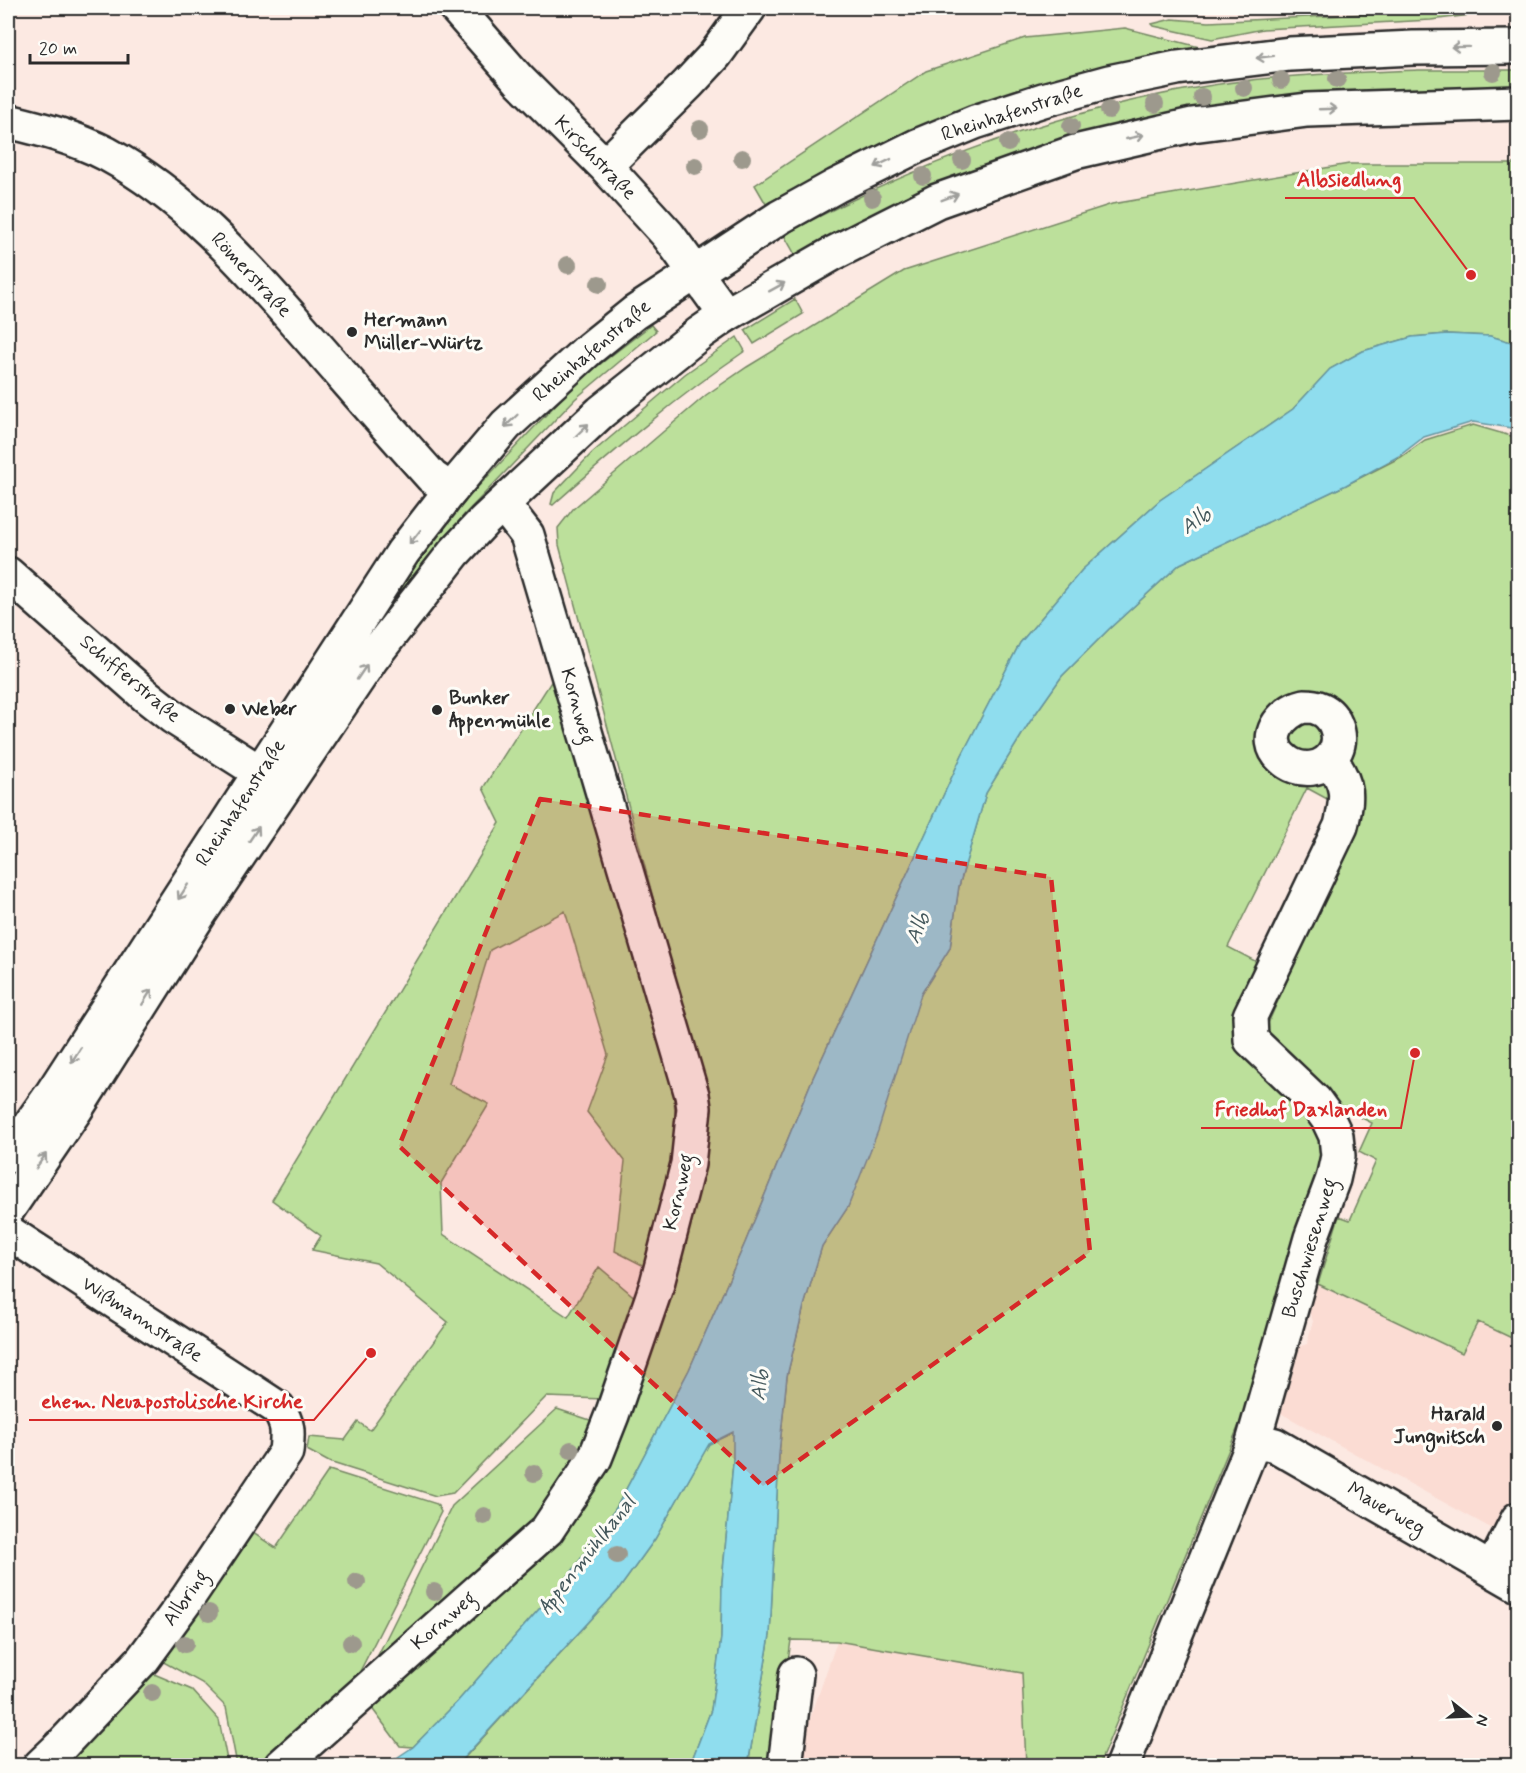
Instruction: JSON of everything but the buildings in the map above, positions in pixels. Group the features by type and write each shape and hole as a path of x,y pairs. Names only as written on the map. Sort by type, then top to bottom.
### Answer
{"main road":[{"name":"Kirschstraße","path":"456,8 519,80 605,166 668,235 726,315"},
{"path":"605,166 715,55 749,8"},
{"name":"Rheinhafenstraße","path":"8,1156 51,1095 403,552 506,424 588,350 634,313 780,217 836,186 917,146 975,122 1087,88 1177,68 1290,54 1413,48 1518,47"},
{"name":"Rheinhafenstraße","path":"8,1209 76,1109 200,913 372,658 454,553 601,412 681,347 726,315 834,253 937,201 1075,152 1192,125 1307,110 1518,103"},
{"name":"Römerstraße","path":"8,121 34,127 105,153 163,189 246,267 432,477 451,490"},
{"name":"Kornweg","path":"281,1766 547,1530 595,1458 612,1415 657,1284 688,1164 694,1108 692,1095 527,535 503,504"},
{"name":"Schifferstraße","path":"8,574 173,717 261,772"},
{"name":"Buschwiesenweg","path":"1122,1766 1252,1446 1311,1238 1333,1179 1338,1156 1336,1136 1328,1119 1315,1101 1251,1040 1250,1016 1341,826 1347,802 1343,778 1331,760"},
{"name":"Wißmannstraße","path":"8,1232 278,1408"},
{"name":"Albring","path":"40,1766 143,1659 286,1452 286,1421 278,1408"},
{"name":"Mauerweg","path":"1252,1446 1263,1442 1275,1446 1505,1578"},
{"path":"1505,1578 1518,1519"},
{"path":"785,1766 796,1674"}],"highlighted area":[{"path":"540,799 1051,877 1090,1252 763,1486 399,1146"}],"shaded area":[{"path":"1318,1284 1462,1354 1479,1322 1518,1341 1518,1496 1500,1533 1275,1410 1296,1348 1307,1344 1313,1321 1308,1310"},
{"path":"837,1641 1022,1673 1026,1765 794,1766"}],"green space":[{"path":"1452,8 1518,9 1431,20 1263,29 1212,39 1152,24 1172,19 1209,22"},
{"path":"1125,28 1207,49 1028,88 905,132 766,204 755,185 926,71 1025,38"},
{"path":"1418,70 1518,70 1518,91 1299,97 797,258 784,235 833,209 934,164 1039,126 1092,111 1146,98 1228,83 1309,75"},
{"path":"1349,164 1518,164 1518,344 1490,336 1447,334 1412,337 1363,351 1330,369 1293,409 1160,500 1082,570 1020,643 962,755 812,1080 745,1243 689,1370 616,1508 571,1573 457,1702 413,1747 400,1746 371,1707 557,1533 704,1097 559,545 558,528 573,509 706,395 747,367 904,271 1112,204"},
{"path":"795,299 803,314 754,344 745,330"},
{"path":"651,325 656,331 575,399 464,515 397,601 8,1194 8,1175 324,694 407,572 457,509 577,382"},
{"path":"737,337 745,351 671,405 553,505 551,504 554,493 592,453 685,374"},
{"path":"1473,425 1518,438 1518,1341 1478,1322 1462,1353 1318,1284 1339,1216 1350,1220 1376,1161 1359,1152 1372,1123 1344,1109 1322,1144 1322,1169 1246,1423 1241,1420 1099,1765 1026,1765 1022,1673 837,1641 791,1640 774,1765 748,1766 770,1635 779,1454 787,1376 804,1306 822,1246 848,1207 921,994 950,948 959,886 986,793 1029,723 1062,676 1180,564 1346,485 1401,457 1425,440","holes":["1307,788 1353,813 1356,833 1265,1030 1238,1023 1243,991 1257,962 1228,947"]},
{"path":"556,674 673,1087 677,1137 651,1249 644,1266 615,1251 625,1161 587,1112 608,1055 565,911 490,950 449,1084 489,1104 441,1183 443,1234 568,1317 599,1267 638,1300 604,1399 546,1397 453,1493 436,1496 329,1462 307,1450 309,1437 345,1440 358,1422 370,1430 448,1322 376,1263 312,1250 321,1236 272,1200 500,823 483,788"},
{"path":"557,1409 602,1424 558,1496 380,1664 378,1655 452,1506"},
{"path":"734,1432 722,1582 721,1638 711,1710 690,1765 457,1766 619,1589 655,1539 709,1444"},
{"path":"329,1470 437,1504 441,1512 354,1683 263,1765 237,1765 226,1707 202,1683 158,1659 250,1531 276,1548"},
{"path":"147,1671 192,1690 219,1720 228,1765 60,1766"}],"water":[{"path":"1447,334 1490,336 1518,344 1518,429 1473,422 1424,437 1399,456 1346,485 1180,564 1062,676 1029,723 986,793 959,886 950,948 921,994 878,1131 848,1207 822,1246 804,1306 787,1376 779,1454 770,1635 748,1765 690,1765 711,1710 721,1638 722,1582 733,1463 733,1432 709,1444 655,1539 619,1589 457,1765 386,1765 413,1747 457,1702 571,1573 616,1508 689,1370 745,1243 812,1080 962,755 1020,643 1082,570 1160,500 1293,409 1330,369 1363,351 1412,337"}],"place":[{"name":"Albsiedlung","path":"1471,275"},
{"name":"Hermann Müller-Würtz","path":"352,332"},
{"name":"Weber","path":"230,709"},
{"name":"Bunker Appenmühle","path":"437,710"},
{"name":"Friedhof Daxlanden","path":"1415,1053"},
{"name":"ehem. Neuapostolische Kirche","path":"371,1353"},
{"name":"Harald Jungnitsch","path":"1497,1426"}],"water label":[{"name":"Alb","path":"1196,521"},
{"name":"Alb","path":"918,928"},
{"name":"Alb","path":"760,1385"},
{"name":"Appenmühlkanal","path":"587,1555"}]}
